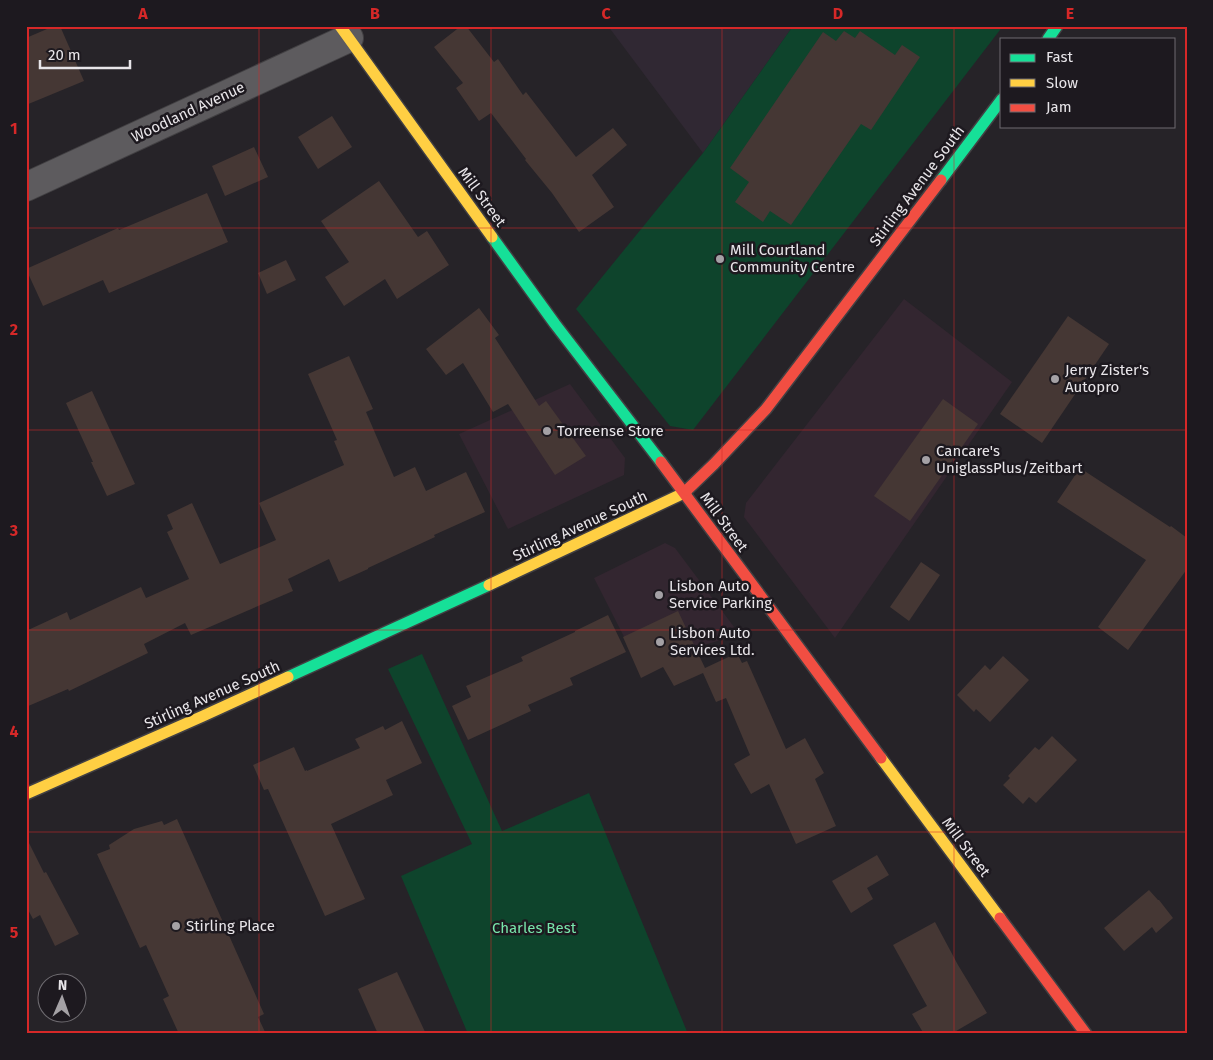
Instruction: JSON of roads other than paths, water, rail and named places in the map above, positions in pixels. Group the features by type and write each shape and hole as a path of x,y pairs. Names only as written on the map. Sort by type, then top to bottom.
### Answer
{"street":[{"path":"1049,38 1057,26"},
{"name":"Woodland Avenue","path":"26,187 345,32"},
{"name":"Mill Street","path":"345,32 555,324 684,493 1086,1034"},
{"name":"Stirling Avenue South","path":"26,794 203,716 503,579 684,493 766,409 1000,102"}],"place":[{"name":"Mill Courtland Community Centre","path":"720,259"},
{"name":"Jerry Zister's Autopro","path":"1055,379"},
{"name":"Torreense Store","path":"547,431"},
{"name":"Cancare's UniglassPlus/Zeitbart","path":"926,460"},
{"name":"Lisbon Auto Service Parking","path":"659,595"},
{"name":"Lisbon Auto Services Ltd.","path":"660,642"},
{"name":"Stirling Place","path":"176,926"}],"park label":[{"name":"Charles Best","path":"534,928"}]}
